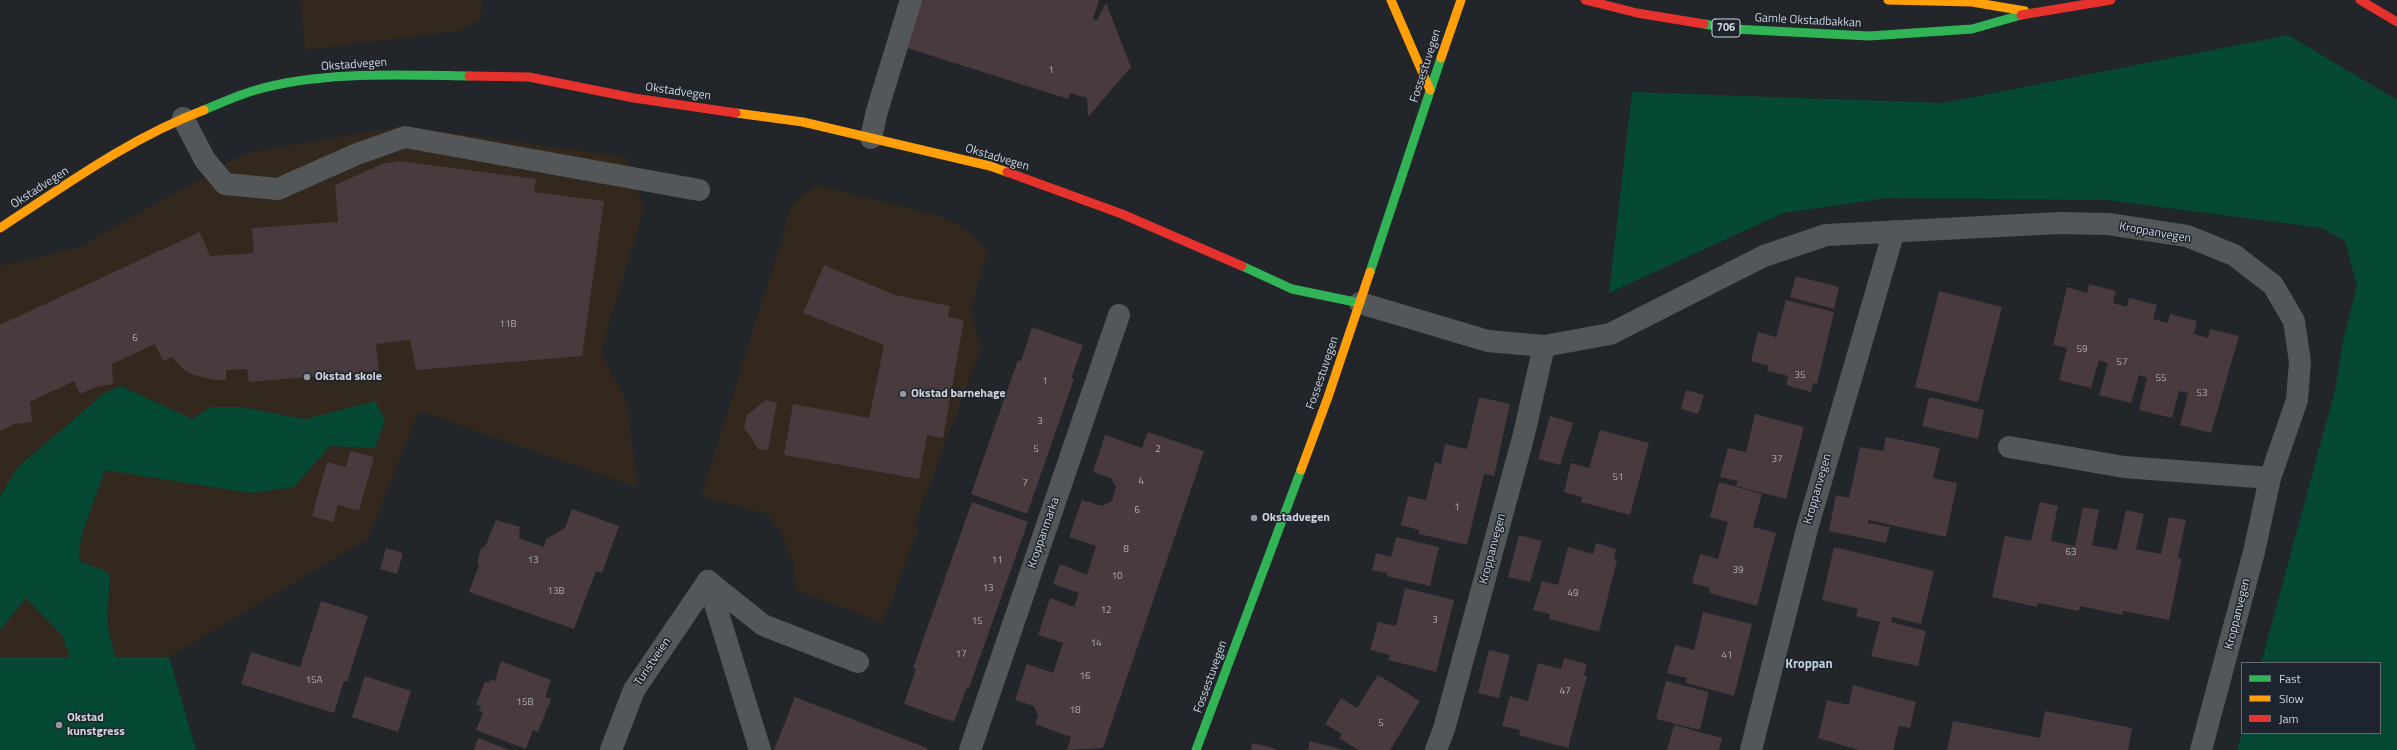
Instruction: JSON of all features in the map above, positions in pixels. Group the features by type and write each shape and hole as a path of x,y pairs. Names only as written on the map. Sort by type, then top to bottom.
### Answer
{"main road":[{"path":"1391,0 1430,90"},
{"name":"Fossestuvegen","path":"1196,750 1328,397 1461,0"},
{"name":"Gamle Okstadbakkan","path":"1584,0 1637,13 1725,28 1826,35 1870,36 1972,29 2032,12 2111,0"},
{"name":"Gamle Okstadbakkan","path":"1888,0 1972,2 2032,12"},
{"path":"2360,0 2397,22"},
{"name":"Okstadvegen","path":"0,228 115,153 183,118 256,90 296,82 376,74 529,77 634,98 803,122 990,166 1122,214 1207,249 1292,289 1360,303"}],"street":[{"path":"871,138 877,110 911,0"},
{"path":"183,118 205,160 225,184 278,189 357,154 405,137 698,190"},
{"name":"Kroppanvegen","path":"1360,303 1488,341 1544,346 1610,334 1764,256 1826,235 2060,223 2108,224 2187,236 2234,255 2273,285 2294,321 2300,362 2297,400 2270,478 2242,597 2200,750"},
{"name":"Kroppanvegen","path":"1751,750 1807,529 1894,231"},
{"name":"Kroppanmarka","path":"970,750 1119,315"},
{"name":"Kroppanvegen","path":"1436,750 1444,729 1524,434 1544,346"},
{"path":"2009,447 2124,467 2270,478"},
{"path":"708,581 763,625 858,662"},
{"path":"708,581 760,750"},
{"name":"Turistveien","path":"611,750 634,690 708,581"}],"shaded area":[{"path":"300,0 483,0 480,19 459,31 305,50"},
{"name":"Okstad skole","path":"402,126 626,157 644,209 601,352 627,402 638,488 419,411 368,539 169,657 0,657 0,266 79,247 245,153"},
{"path":"816,185 941,216 967,230 988,250 971,309 981,348 915,523 918,529 883,623 797,591 793,562 783,536 767,514 701,497 792,205"}],"green space":[{"path":"2288,35 2397,100 2397,750 2237,750 2242,734 2381,734 2381,662 2261,662 2335,390 2344,336 2357,286 2345,241 2322,228 2106,200 1887,198 1783,213 1609,293 1632,92 1943,103"},
{"path":"121,386 192,419 210,407 241,407 305,419 375,401 385,420 375,448 330,446 294,487 251,493 105,470 81,537 79,561 110,573 107,623 115,657 169,657 196,750 0,750 0,657 70,657 62,635 26,598 0,630 0,496 18,467 103,394"}],"building":[{"path":"922,0 1099,0 1093,19 1097,20 1106,3 1131,67 1088,117 1087,98 1070,93 1068,99 907,48"},
{"path":"400,161 536,179 534,192 604,201 582,356 416,370 410,340 376,344 379,371 249,382 247,369 226,370 226,380 215,380 194,375 184,370 172,357 163,361 155,344 112,364 113,384 96,387 80,394 74,381 30,402 32,422 14,424 0,431 0,325 200,232 210,256 254,253 252,228 338,222 335,185 382,164"},
{"path":"824,265 895,295 950,306 948,317 964,320 943,438 927,435 919,479 784,455 793,404 869,418 884,345 803,313"},
{"path":"1796,276 1839,287 1834,309 1790,297"},
{"path":"2089,284 2116,291 2113,303 2127,307 2129,298 2157,305 2153,319 2168,323 2170,314 2197,321 2194,334 2208,338 2210,329 2239,336 2211,433 2180,425 2188,393 2179,391 2172,418 2139,410 2147,378 2139,375 2131,403 2099,395 2108,363 2099,360 2091,388 2059,380 2067,348 2053,345 2067,287 2087,293"},
{"path":"1939,291 2002,307 1978,402 1915,387"},
{"path":"1786,300 1834,312 1817,384 1813,383 1811,392 1786,385 1788,376 1767,371 1769,366 1751,361 1758,332 1776,337"},
{"path":"1032,327 1083,345 1071,379 1074,379 1027,514 971,494 1018,360 1021,361"},
{"path":"1686,390 1704,395 1698,414 1681,409"},
{"path":"1479,397 1510,404 1494,476 1484,474 1467,545 1419,534 1419,530 1401,525 1408,496 1426,500 1435,462 1441,464 1445,444 1467,449"},
{"path":"1929,397 1984,410 1978,439 1922,426"},
{"path":"766,400 777,403 768,450 758,449 744,427 747,415"},
{"path":"1755,414 1804,427 1786,499 1736,486 1738,481 1720,477 1728,448 1746,452"},
{"path":"1550,416 1573,423 1560,465 1538,459"},
{"path":"1600,430 1649,443 1630,515 1581,502 1582,497 1564,492 1571,463 1589,468"},
{"path":"1148,432 1204,451 1103,748 1067,750 1071,737 1035,724 1038,716 1034,706 1015,700 1027,664 1053,673 1063,643 1038,635 1050,598 1074,607 1079,593 1053,584 1060,564 1087,575 1096,546 1069,537 1082,500 1102,506 1112,501 1116,487 1111,478 1093,472 1105,435 1142,448"},
{"path":"1886,437 1940,448 1933,478 1957,483 1946,537 1868,520 1868,523 1890,527 1886,543 1829,531 1836,495 1849,498 1860,447 1883,451"},
{"path":"350,451 374,457 359,511 338,505 333,522 312,516 327,462 346,467"},
{"path":"1719,482 1762,494 1753,527 1776,533 1757,606 1709,593 1710,588 1692,583 1700,554 1718,559 1728,522 1710,517"},
{"path":"972,502 1028,522 969,688 967,687 954,722 904,704 916,669 913,668"},
{"path":"2040,502 2058,506 2051,541 2075,546 2083,507 2099,510 2092,545 2117,550 2126,510 2144,514 2136,549 2161,554 2169,517 2186,520 2178,558 2182,558 2169,620 2123,611 2122,615 2080,606 2079,611 2038,603 2037,607 1992,597 2005,536 2031,541"},
{"path":"572,509 619,526 602,573 596,571 574,629 469,592 479,565 477,562 481,548 485,547 496,520 520,527 519,538 544,547 546,539 565,528"},
{"path":"1519,535 1542,541 1530,582 1508,577"},
{"path":"1396,537 1439,547 1430,586 1387,576 1387,573 1372,570 1376,553 1391,557"},
{"path":"1596,543 1616,549 1614,559 1617,560 1599,632 1549,619 1550,614 1533,610 1542,581 1558,585 1568,547 1593,554"},
{"path":"1834,547 1934,571 1921,624 1892,617 1891,622 1926,631 1918,666 1871,656 1880,622 1856,616 1858,609 1822,600"},
{"path":"386,548 403,553 397,574 380,569"},
{"path":"1405,588 1454,600 1436,672 1388,660 1390,655 1370,650 1378,622 1396,626"},
{"path":"321,601 368,616 347,682 344,681 334,713 241,684 251,652 300,667"},
{"path":"1703,612 1752,624 1734,696 1686,683 1687,678 1667,673 1675,645 1694,650"},
{"path":"1489,650 1510,655 1499,698 1478,693"},
{"path":"1564,658 1587,664 1584,675 1587,676 1568,748 1519,735 1520,730 1502,726 1510,696 1528,701 1538,663 1561,669"},
{"path":"501,661 551,680 545,697 551,699 538,732 533,730 526,749 476,730 483,713 479,711 481,706 476,705 485,681 489,683 491,679 495,681"},
{"path":"1378,675 1420,701 1390,750 1358,750 1339,738 1342,734 1325,724 1341,698 1357,708"},
{"path":"365,676 411,691 398,732 352,717"},
{"path":"1666,681 1709,692 1700,730 1656,719"},
{"path":"1853,685 1916,702 1910,728 1899,726 1893,750 1859,750 1818,738 1827,700 1849,705"},
{"path":"795,697 927,748 927,750 774,750"},
{"path":"2045,711 2132,728 2128,750 1947,750 1953,721 2040,738"},
{"path":"1674,725 1722,738 1719,750 1667,750"},
{"path":"478,738 509,750 474,750"},
{"path":"1310,741 1343,750 1308,750"},
{"path":"1252,743 1276,749 1276,750 1251,750"}],"traffic: fast":[{"path":"1704,24 1733,29 1869,36 1972,29 2021,15"},
{"path":"1370,272 1441,58"},
{"path":"204,110 256,90 307,80 334,77 389,75 469,76"},
{"path":"1242,266 1292,289 1360,303"},
{"path":"1196,750 1301,470"}],"traffic: slow":[{"path":"1391,0 1430,90"},
{"path":"1441,58 1461,0"},
{"path":"1888,0 1972,2 2025,11"},
{"path":"0,228 124,148 177,121 204,110"},
{"path":"736,113 803,122 990,166 1007,172"},
{"path":"1301,470 1328,397 1370,272"}],"traffic: jam":[{"path":"1585,0 1637,13 1704,24"},
{"path":"2021,15 2111,0"},
{"path":"2360,0 2397,22"},
{"path":"469,76 529,77 634,98 736,113"},
{"path":"1007,172 1122,214 1242,266"}],"place":[{"name":"Okstad skole","path":"307,377"},
{"name":"Okstad barnehage","path":"903,394"},
{"name":"Okstadvegen","path":"1254,518"},
{"name":"Okstad kunstgress","path":"59,725"}],"district":[{"name":"Kroppan","path":"1809,665"}]}
